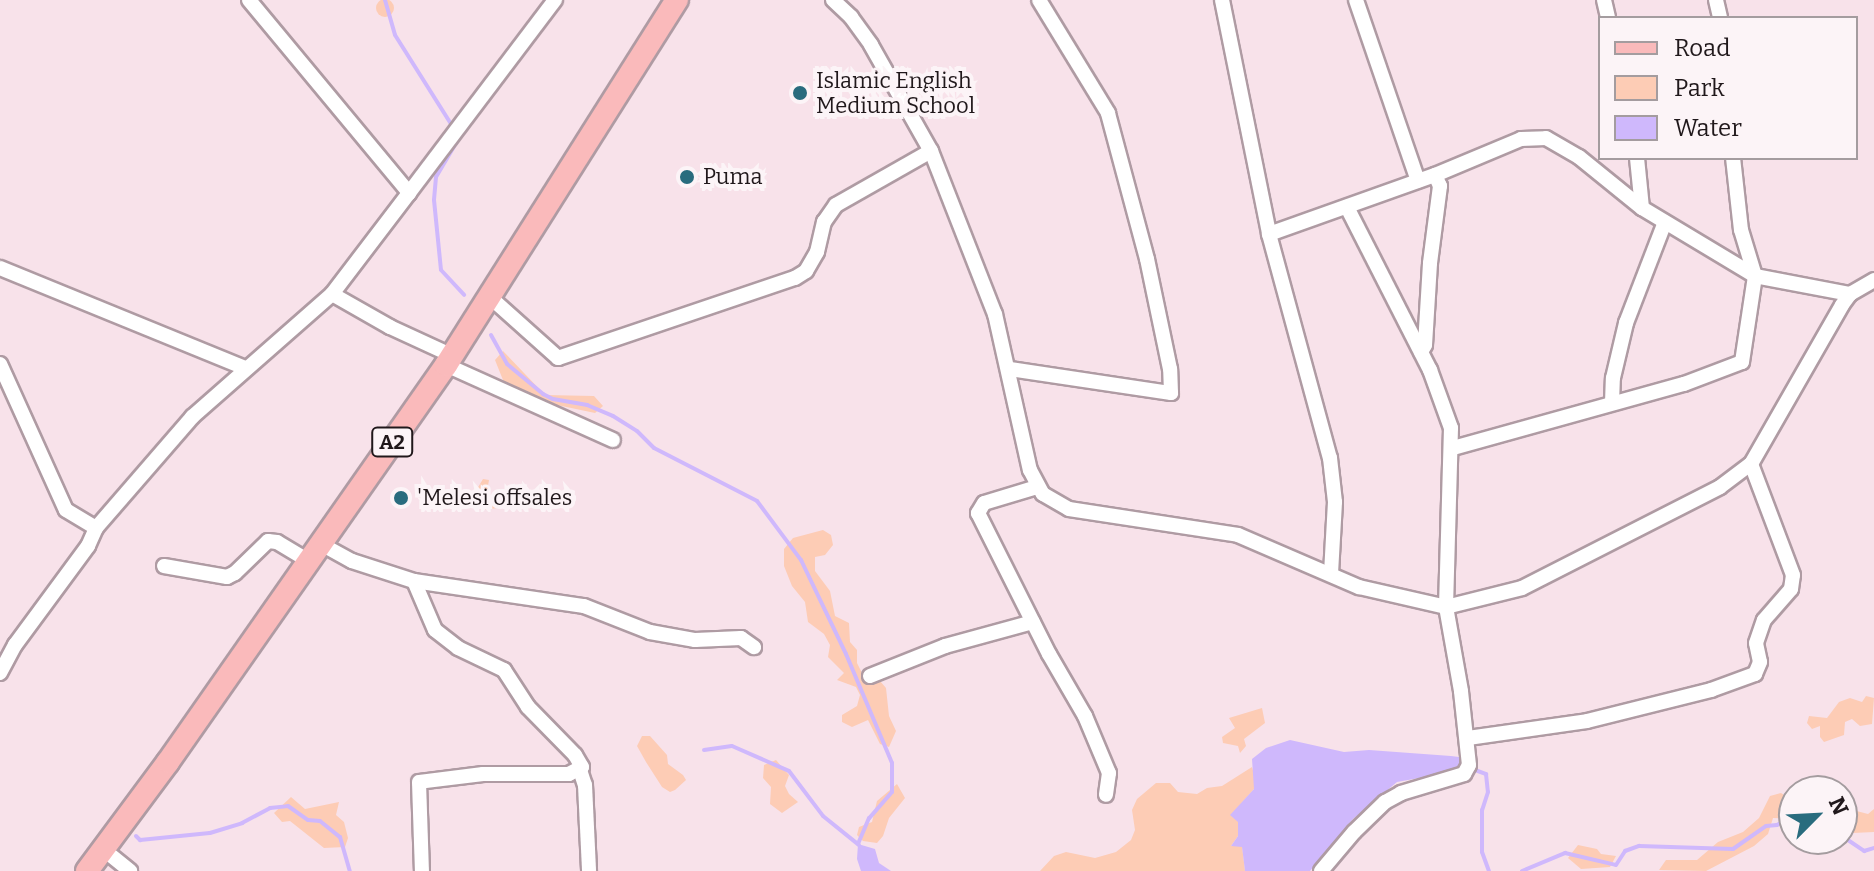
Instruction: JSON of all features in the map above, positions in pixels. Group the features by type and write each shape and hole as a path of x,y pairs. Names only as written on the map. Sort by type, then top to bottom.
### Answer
{"main road":[{"name":"A2","path":"87,871 315,553 491,298 603,112 677,0"}],"street":[{"path":"249,0 409,193"},
{"path":"0,673 15,645 88,546 96,528 192,417 332,294 555,0"},
{"path":"833,0 851,17 871,45 931,151 976,260 1010,369 1030,470 1037,487 1055,503 1069,509 1238,535 1359,587 1446,607 1522,588 1720,487 1751,464 1786,398 1850,294 1874,280"},
{"path":"1010,369 1171,393 1170,369 1147,259 1108,113 1039,0"},
{"path":"1222,0 1269,234 1330,458 1335,502 1331,574"},
{"path":"1356,0 1418,181"},
{"path":"1269,234 1435,175 1521,139 1546,138 1579,157 1642,208 1755,276 1850,294"},
{"path":"491,298 558,358 795,278 806,271 817,252 824,222 836,205 931,151"},
{"path":"1637,160 1642,208"},
{"path":"1453,448 1684,384 1742,362 1755,276 1741,230 1733,160"},
{"path":"1421,352 1425,345 1430,263 1440,186 1435,175"},
{"path":"1321,871 1385,802 1401,793 1464,774 1469,765 1468,738 1446,607 1447,523 1453,448 1445,408 1421,352 1347,207"},
{"path":"1612,403 1613,378 1626,323 1665,222"},
{"path":"0,268 245,368"},
{"path":"332,294 449,360 613,440"},
{"path":"0,364 66,510 96,528"},
{"path":"1468,738 1587,721 1711,690 1755,674 1760,662 1756,643 1764,620 1791,589 1793,575 1751,464"},
{"path":"1037,487 984,503 978,513 1085,716 1109,773 1106,795"},
{"path":"164,566 227,577 268,541 277,542 414,581 584,606 650,632 695,640 741,638 754,647"},
{"path":"414,581 435,630 458,648 504,670 528,707 580,761 585,785 589,871"},
{"path":"870,676 953,643 1033,622"},
{"path":"0,639 15,645"},
{"path":"422,871 419,782 483,774 550,776 580,770"},
{"path":"103,849 130,871"}],"green space":[{"path":"385,-1 394,8 385,17 376,8"},
{"path":"503,351 545,395 594,396 603,406 595,413 557,405 505,385 495,360"},
{"path":"483,479 489,480 486,497 505,501 506,507 481,510 474,494"},
{"path":"823,530 831,535 833,545 825,555 815,557 815,571 830,591 835,616 849,623 850,642 857,650 857,663 865,679 880,681 886,688 889,716 896,731 889,747 880,744 868,720 852,727 842,722 842,715 857,706 860,695 856,687 837,680 844,673 828,657 830,645 824,634 808,622 805,602 792,586 784,566 784,549 793,538"},
{"path":"1866,696 1874,698 1872,724 1860,726 1852,719 1845,722 1844,735 1824,742 1820,737 1820,726 1812,729 1807,723 1809,716 1827,718 1839,702 1850,698 1862,702"},
{"path":"1262,708 1265,723 1244,739 1246,746 1240,753 1238,746 1223,743 1222,737 1235,728 1229,718"},
{"path":"642,736 650,736 667,755 668,764 683,775 686,780 675,790 670,792 662,787 646,762 637,746"},
{"path":"776,760 789,775 785,786 798,802 782,813 770,804 771,787 763,778 764,765"},
{"path":"1252,767 1256,781 1254,789 1231,815 1238,821 1238,836 1231,846 1242,846 1245,871 1040,871 1054,856 1066,852 1095,858 1116,852 1131,840 1135,830 1132,810 1137,799 1156,783 1170,783 1178,792 1197,794 1207,788 1222,786"},
{"path":"897,784 905,798 889,818 883,836 877,843 863,841 857,835 859,827 872,822 877,801"},
{"path":"1778,794 1778,818 1773,818 1768,834 1754,846 1706,871 1659,870 1666,860 1697,860 1718,842 1743,832 1759,818 1770,796"},
{"path":"291,797 305,809 339,802 336,815 344,822 348,838 345,847 324,848 290,821 282,822 274,813"},
{"path":"1874,809 1874,832 1858,833 1858,811 1868,814"},
{"path":"1578,845 1616,856 1610,867 1581,869 1568,858"}],"water":[{"path":"1290,740 1344,752 1369,750 1459,757 1461,764 1458,771 1397,782 1353,819 1310,871 1245,871 1242,847 1231,846 1238,836 1238,822 1230,815 1254,789 1252,759 1266,748"},
{"path":"858,844 875,849 879,863 891,871 861,871 857,859"}],"waterway":[{"path":"385,0 395,35 453,127"},
{"path":"457,135 459,138 436,177 434,200 441,270 464,295"},
{"path":"491,335 507,364 543,394 553,399 587,405 613,416 637,431 654,448 757,501 801,560 846,654 892,763 892,792 869,818 858,844"},
{"path":"704,750 732,746 789,771 823,816 859,845"},
{"path":"1475,770 1486,774 1488,792 1482,810 1482,852 1489,871"},
{"path":"136,836 140,840 210,833 242,823 270,808 288,806 308,820 320,821 340,837 350,871"},
{"path":"1522,871 1565,853 1616,865 1625,851 1639,846 1733,849 1766,826 1778,824"},
{"path":"1858,847 1864,851 1874,848"}],"place":[{"name":"Islamic English Medium School","path":"800,93"},
{"name":"Puma","path":"687,177"},
{"name":"'Melesi offsales","path":"401,498"}]}
